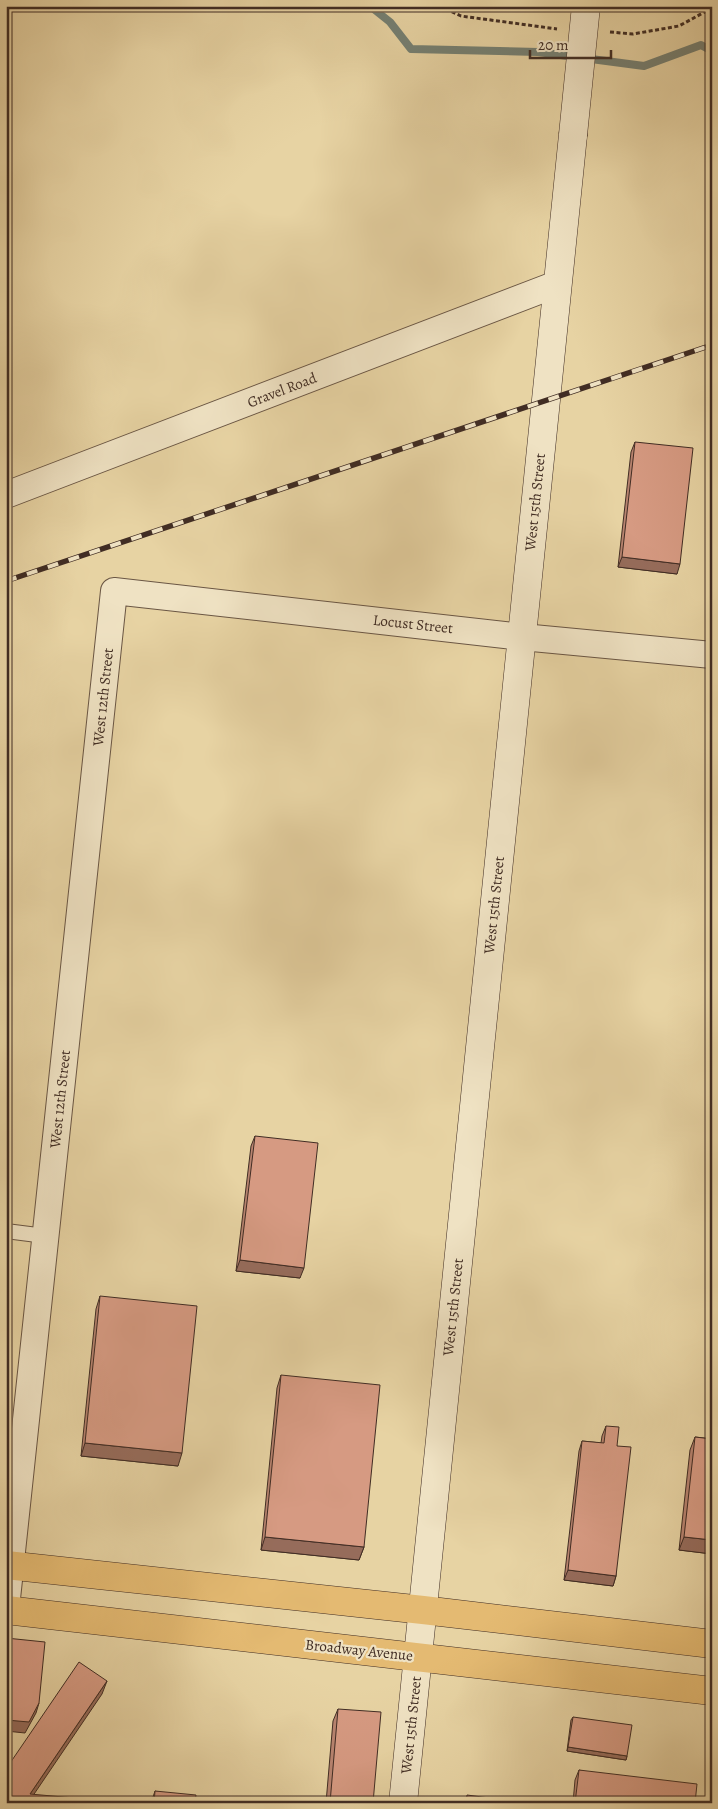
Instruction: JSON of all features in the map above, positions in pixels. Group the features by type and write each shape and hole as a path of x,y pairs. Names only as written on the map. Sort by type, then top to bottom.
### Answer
{"highway":[{"path":"8,1565 423,1610 712,1644"},
{"name":"Broadway Avenue","path":"6,1609 712,1690"}],"street":[{"name":"West 15th Street","path":"403,1803 586,6"},
{"name":"Gravel Road","path":"6,495 557,284"},
{"name":"Locust Street","path":"114,591 712,655"},
{"name":"West 12th Street","path":"6,1609 8,1565 114,591"}],"lane":[{"path":"6,1231 45,1236"}],"building":[{"path":"635,442 693,448 680,564 622,557"},
{"path":"255,1136 318,1143 304,1268 240,1260"},
{"path":"100,1296 197,1306 182,1453 85,1443"},
{"path":"281,1375 380,1385 364,1547 265,1537"},
{"path":"606,1426 619,1427 617,1446 631,1447 616,1576 568,1570 582,1441 604,1443"},
{"path":"695,1437 712,1439 712,1540 684,1537"},
{"path":"6,1638 45,1642 39,1703 29,1722 6,1720"},
{"path":"79,1662 107,1681 30,1794 130,1803 9,1803 6,1801 6,1769"},
{"path":"338,1709 381,1712 373,1803 330,1803"},
{"path":"573,1717 632,1725 627,1756 568,1747"},
{"path":"579,1770 697,1784 695,1803 575,1803"},
{"path":"155,1791 196,1795 195,1803 154,1803"},
{"path":"467,1795 512,1801 512,1803 466,1803"}],"waterway":[{"path":"6,9 23,6"},
{"path":"370,6 390,22 411,49 538,52 644,66 701,45 712,51"}],"railway":[{"path":"6,581 712,345"}]}
